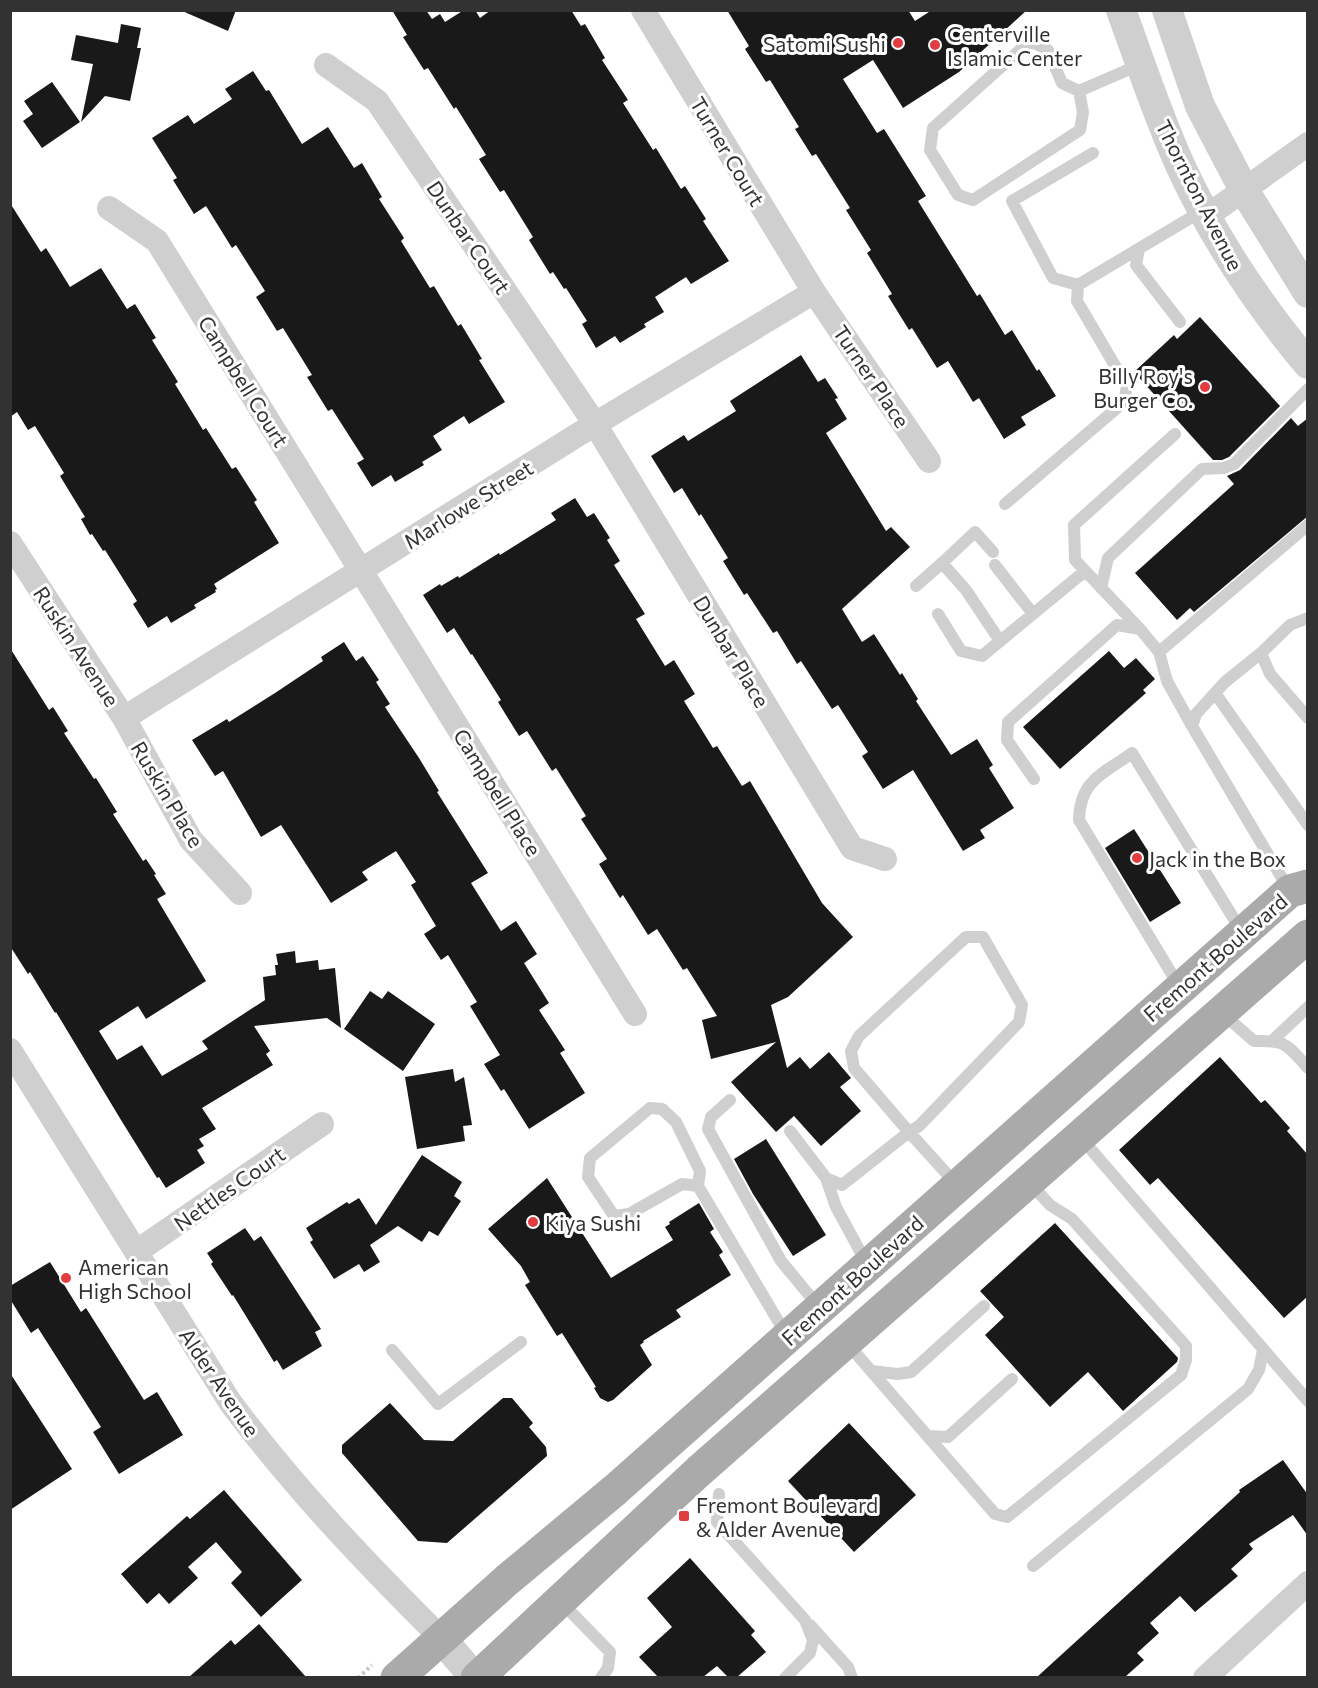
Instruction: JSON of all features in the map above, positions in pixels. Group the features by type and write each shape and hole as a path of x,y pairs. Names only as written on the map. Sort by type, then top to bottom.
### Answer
{"main road":[{"name":"Fremont Boulevard","path":"397,1677 615,1490 1179,987 1299,888"},
{"name":"Fremont Boulevard","path":"476,1677 699,1471 1307,938"}],"street":[{"name":"Turner Court","path":"643,10 814,292"},
{"name":"Thornton Avenue","path":"1121,10 1158,114 1205,213 1234,264 1268,316 1308,364"},
{"name":"Thornton Avenue","path":"1169,12 1200,106 1244,190 1308,293"},
{"name":"Dunbar Court","path":"326,65 377,101 595,424"},
{"path":"1205,213 1244,190 1308,144"},
{"name":"Campbell Court","path":"109,208 157,241 361,570"},
{"name":"Marlowe Street","path":"124,718 595,424 814,292"},
{"name":"Turner Place","path":"814,292 929,461"},
{"name":"Dunbar Place","path":"595,424 852,848 885,859"},
{"name":"Ruskin Avenue","path":"10,543 124,718"},
{"name":"Campbell Place","path":"361,570 635,1014"},
{"name":"Ruskin Place","path":"124,718 191,840 240,893"},
{"name":"Alder Avenue","path":"10,1050 230,1402 256,1437 312,1504 476,1677"},
{"name":"Nettles Court","path":"136,1252 322,1124"},
{"path":"1206,1677 1308,1583"}],"lane":[{"path":"1079,91 1083,112 1080,130 973,200 958,195 930,150 933,128 1030,42 1048,50 1062,83 1079,91 1140,64"},
{"path":"1093,153 1012,201 1053,278 1078,285 1205,213"},
{"path":"1138,249 1136,265 1180,322"},
{"path":"1005,504 1124,402 1127,386 1077,301 1078,285"},
{"path":"1101,588 1108,558 1116,550 1202,470 1224,468 1234,464 1308,389"},
{"path":"1175,434 1074,525 1075,560 1140,628 1159,652 1167,681 1192,726 1299,888"},
{"path":"1159,652 1308,525"},
{"path":"916,586 975,532 1033,614"},
{"path":"942,563 966,590 999,641"},
{"path":"938,614 961,651 982,656 1085,571"},
{"path":"1192,726 1196,714 1225,682 1261,653 1290,625 1308,618"},
{"path":"1034,780 1007,740 1008,722 1117,625 1140,628"},
{"path":"1261,653 1270,674 1308,718"},
{"path":"1215,693 1308,825"},
{"path":"1179,987 1079,820 1080,802 1088,785 1132,753 1243,934"},
{"path":"826,1178 842,1185 909,1132 919,1126 1019,1022 1022,1005 983,936 966,937 859,1036 851,1051 854,1068 909,1132 958,1186"},
{"path":"1273,1040 1308,1007"},
{"path":"1222,1013 1254,1041 1273,1040 1286,1044 1308,1068"},
{"path":"730,1100 711,1117 708,1129 780,1261 820,1308"},
{"path":"698,1186 682,1184 629,1214 614,1216 588,1177 590,1158 650,1108 662,1110 676,1122 700,1171 698,1186 788,1337"},
{"path":"790,1131 826,1178 836,1207 868,1265"},
{"path":"1080,1137 1308,1401"},
{"path":"846,1342 995,1514 1007,1517 1181,1375 1186,1360 1186,1346 1072,1219 1050,1205 1029,1182"},
{"path":"871,1371 898,1374 911,1372 984,1306"},
{"path":"392,1350 438,1404 521,1342"},
{"path":"1033,1566 1248,1389 1259,1370 1263,1350"},
{"path":"928,1436 948,1437 1012,1379"},
{"path":"719,1494 717,1522 848,1667 852,1677"},
{"path":"560,1601 610,1652 608,1668 601,1677"},
{"path":"785,1677 810,1653 813,1640 805,1620"}],"building":[{"path":"180,10 236,10 228,31"},
{"path":"392,10 426,10 432,19 440,14 445,22 464,10 475,10 480,18 491,10 571,10 581,26 585,24 605,58 602,60 628,100 623,103 653,150 656,148 681,189 685,186 706,219 703,221 729,261 691,284 686,277 655,297 664,312 644,324 646,327 620,343 615,336 596,348 582,324 587,321 566,288 564,289 553,272 550,274 529,240 533,237 504,190 500,192 479,159 486,155 428,68 424,70 403,37 407,35"},
{"path":"727,10 908,10 915,21 932,10 1027,10 959,72 903,108 873,60 843,79 877,133 884,129 926,196 918,201 977,296 980,294 1005,335 1012,330 1037,371 1039,369 1056,396 1021,417 1026,425 1004,439 979,398 973,402 948,361 937,368 912,328 909,330 888,296 892,294 867,253 871,250 846,210 850,208 816,154 812,156 795,129 799,127 770,80 766,82 745,49 749,46"},
{"path":"121,24 141,28 137,48 141,48 130,101 105,96 81,122 93,64 71,60 76,35 118,43"},
{"path":"253,71 266,91 269,90 302,144 328,127 354,168 362,163 382,197 379,199 404,238 401,241 430,288 434,286 458,326 461,324 482,359 479,360 505,402 469,424 464,416 433,436 442,450 422,462 424,465 395,482 391,475 372,487 357,463 364,459 332,409 328,411 307,377 312,375 283,328 277,331 256,297 265,291 236,245 232,248 206,206 194,214 173,180 177,178 152,138 188,115 194,124 232,99 225,89"},
{"path":"52,82 80,122 42,148 23,121 33,114 24,101"},
{"path":"10,203 41,252 46,248 70,287 101,268 127,309 135,304 156,338 152,340 178,382 175,384 203,430 206,428 232,469 236,467 257,500 254,502 279,543 214,584 216,592 194,605 196,608 171,623 167,616 148,628 133,604 137,601 105,550 103,551 92,534 90,535 81,519 85,517 60,476 64,473 35,426 28,430 17,412 10,417"},
{"name":"Billy Roy's Burger Co.","path":"1200,317 1280,406 1229,457 1222,460 1213,460 1134,372 1174,335 1177,339"},
{"path":"801,355 818,382 825,378 838,398 835,399 847,419 826,433 886,531 891,527 910,547 842,609 862,642 874,634 900,675 902,673 918,699 916,701 951,755 977,739 993,765 989,768 1014,808 980,830 985,838 963,851 913,770 883,789 862,756 868,752 838,705 832,709 801,661 797,664 777,631 773,633 747,593 744,595 723,561 728,558 701,514 699,516 682,488 674,493 651,456 684,435 688,441 736,411 730,401"},
{"path":"1291,418 1298,426 1308,418 1308,516 1194,612 1190,608 1177,620 1135,573 1234,484 1227,476 1240,470"},
{"path":"575,498 587,517 594,513 610,538 607,540 620,561 614,565 645,614 636,619 665,666 674,660 695,694 684,701 713,748 717,746 742,786 750,781 822,903 853,937 788,997 771,1005 787,1068 800,1057 810,1069 829,1052 851,1078 840,1087 861,1111 821,1146 794,1116 776,1132 731,1082 776,1042 711,1059 702,1020 717,1016 687,968 683,970 657,929 648,935 623,895 620,898 599,864 607,859 581,819 586,816 556,768 552,771 527,731 519,736 498,702 501,700 472,654 454,628 447,633 423,595 440,584 441,586 458,576 459,578 499,553 500,555 556,520 551,513"},
{"path":"344,642 356,661 363,656 379,680 376,682 390,704 385,707 419,758 439,791 437,792 488,873 471,883 501,931 516,921 537,954 524,963 549,1003 539,1010 565,1050 560,1053 585,1093 529,1129 504,1089 501,1091 484,1064 500,1055 470,1006 477,1002 448,955 441,960 424,934 436,926 411,885 416,882 396,851 362,872 368,880 331,903 281,825 261,837 223,771 215,776 192,740 227,719 229,722 275,693 323,661 321,657"},
{"path":"10,648 49,710 53,707 68,731 64,733 117,812 113,814 143,861 146,859 156,874 154,875 166,894 157,899 206,981 146,1019 138,1006 99,1031 117,1060 142,1045 162,1076 208,1049 202,1041 265,1000 263,977 276,975 275,965 278,965 276,954 295,951 296,963 318,960 319,970 335,968 341,1028 327,1018 254,1026 270,1051 266,1054 273,1065 202,1108 216,1129 199,1139 204,1146 197,1150 205,1163 166,1188 159,1177 157,1178 56,1012 10,946"},
{"path":"1109,651 1124,668 1136,658 1155,679 1143,690 1146,693 1060,769 1023,727"},
{"path":"1134,829 1181,903 1150,922 1105,848"},
{"path":"370,991 382,999 388,991 435,1024 403,1071 344,1029"},
{"path":"1220,1057 1261,1103 1265,1100 1290,1128 1287,1131 1308,1155 1308,1296 1284,1318 1158,1178 1150,1185 1119,1150"},
{"path":"453,1069 455,1082 464,1077 472,1125 463,1126 465,1141 417,1149 405,1077"},
{"path":"766,1139 826,1235 793,1256 753,1194 734,1159"},
{"path":"422,1155 462,1182 454,1196 461,1201 438,1236 429,1231 422,1242 398,1226 370,1245 380,1262 364,1272 359,1264 334,1279 310,1242 313,1240 306,1228 347,1202 349,1204 359,1198 376,1225"},
{"path":"547,1178 611,1278 673,1240 665,1227 699,1203 714,1229 710,1232 723,1252 719,1255 731,1275 676,1310 681,1317 643,1341 640,1345 652,1365 608,1402 600,1398 594,1388 596,1387 562,1333 557,1336 525,1285 530,1282 521,1266 488,1229"},
{"path":"1055,1223 1178,1358 1177,1362 1123,1411 1088,1372 1050,1407 985,1335 1004,1317 980,1291"},
{"path":"245,1228 254,1241 261,1236 321,1329 315,1332 322,1346 283,1370 277,1360 274,1362 211,1264 213,1262 207,1253"},
{"path":"50,1262 81,1312 86,1308 144,1400 157,1392 183,1435 119,1474 93,1432 101,1427 38,1328 31,1333 10,1299 10,1286"},
{"path":"10,1373 72,1469 10,1510"},
{"path":"503,1398 512,1398 533,1423 529,1427 546,1447 547,1456 447,1543 418,1541 342,1453 342,1445 390,1403 424,1440 453,1441"},
{"path":"849,1423 916,1495 854,1552 788,1481"},
{"path":"1283,1460 1308,1495 1308,1536 1293,1515 1249,1544 1253,1549 1231,1569 1238,1576 1195,1612 1180,1596 1150,1623 1159,1633 1137,1653 1144,1660 1125,1677 1037,1677 1240,1492 1239,1490"},
{"path":"224,1490 302,1580 261,1617 231,1583 242,1572 216,1542 188,1567 198,1578 169,1604 159,1593 147,1604 121,1574 187,1516 190,1519"},
{"path":"690,1558 755,1631 751,1635 766,1652 737,1677 728,1677 717,1666 703,1677 658,1677 639,1657 672,1627 647,1598"},
{"path":"259,1624 306,1677 189,1677 231,1640 235,1645"}],"place":[{"name":"Satomi Sushi","path":"898,43"},
{"name":"Centerville Islamic Center","path":"935,45"},
{"name":"Billy Roy's Burger Co.","path":"1205,387"},
{"name":"Jack in the Box","path":"1137,858"},
{"name":"Kiya Sushi","path":"533,1222"},
{"name":"American High School","path":"66,1278"},
{"name":"Fremont Boulevard & Alder Avenue","path":"684,1516"}]}
